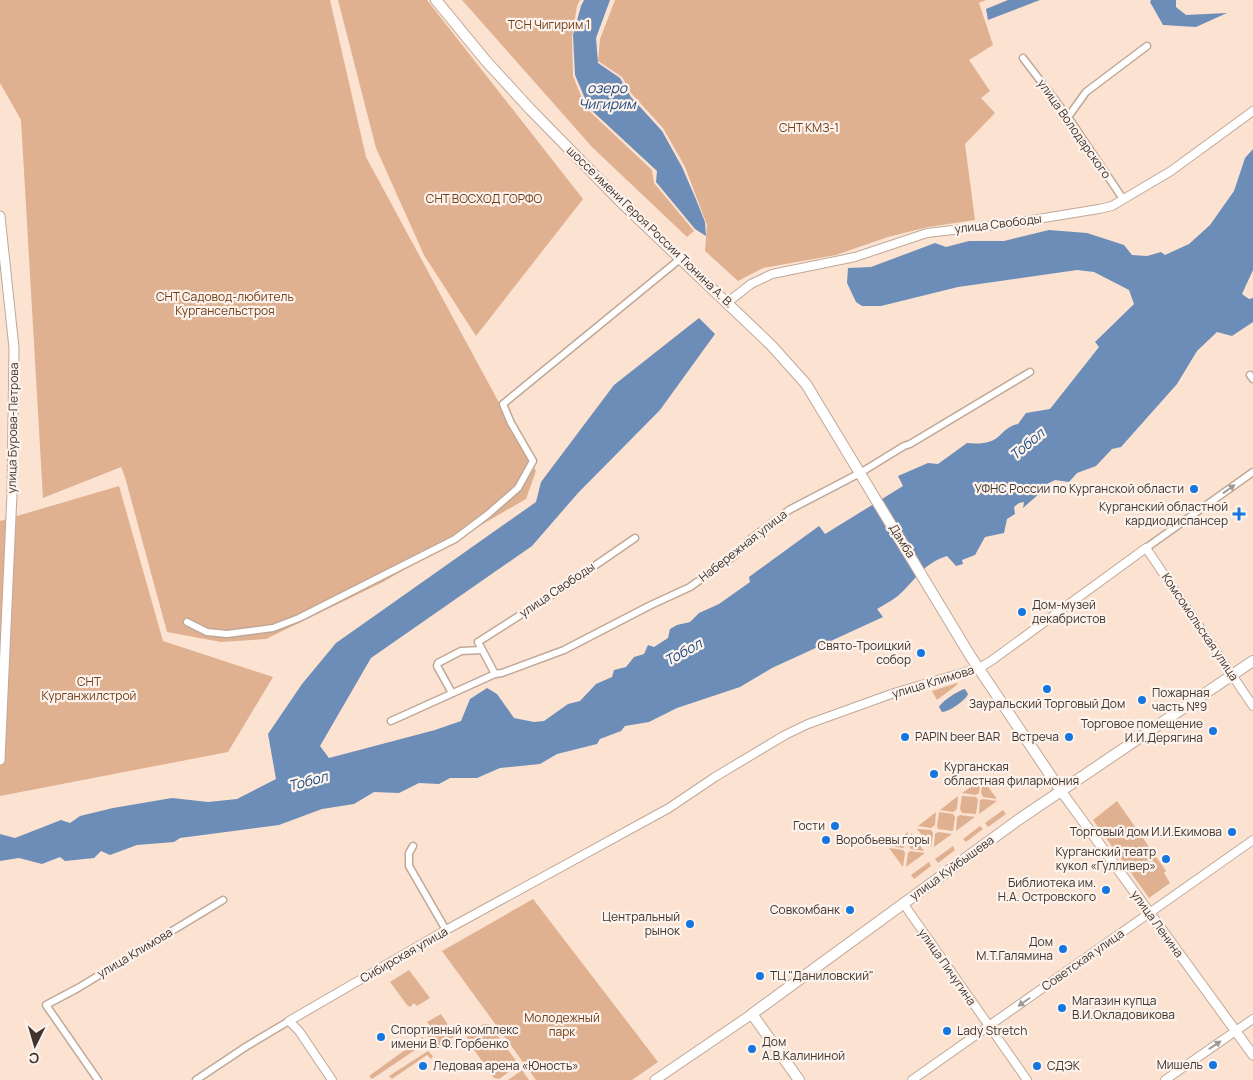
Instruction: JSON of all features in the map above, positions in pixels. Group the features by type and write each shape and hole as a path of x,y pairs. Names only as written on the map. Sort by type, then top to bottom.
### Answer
{"main road":[{"name":"шоссе имени Героя России Тюнина А. В.","path":"436,0 486,61 530,109 680,259 728,302 771,345 806,384 860,473"},
{"name":"улица Бурова-Петрова","path":"0,216 14,348 12,494 0,760"},
{"name":"Дамба","path":"860,473 979,668"},
{"name":"улица Куйбышева","path":"655,1080 752,1014 903,903 1061,791 1253,661"},
{"name":"улица Ленина","path":"979,668 1061,791 1253,1055"},
{"path":"752,1014 799,1080"}],"street":[{"path":"1068,117 1086,92 1147,46"},
{"name":"улица Володарского","path":"1024,58 1068,117 1123,199"},
{"name":"улица Свободы","path":"728,302 751,284 772,274 855,257 927,233 1013,223 1112,206 1171,170 1253,111"},
{"path":"187,622 207,632 227,634 273,628 299,618 456,539 518,488 533,461 511,423 503,404 680,259"},
{"name":"Набережная улица","path":"391,721 495,674 564,650 651,605 690,588 789,510 860,473 1030,372"},
{"name":"улица Климова","path":"616,836 669,808 760,749 793,731 894,693 979,668 1253,472"},
{"name":"улица Свободы","path":"482,650 478,642 558,591 635,538"},
{"name":"Комсомольская улица","path":"1146,548 1253,706"},
{"path":"452,693 437,666 438,663 461,651 482,650 495,674"},
{"name":"Сибирская улица","path":"196,1080 289,1021 446,930 616,836"},
{"name":"Советская улица","path":"912,1080 1253,840"},
{"path":"413,846 409,853 409,866 446,930"},
{"name":"улица Климова","path":"98,1080 46,1005 78,988 223,900"},
{"name":"улица Пичугина","path":"903,903 988,1027 1027,1080"},
{"path":"1166,1080 1253,1019"},
{"path":"289,1021 303,1037 332,1080"}],"green space":[{"name":"СНТ Садовод-любитель Кургансельстроя","path":"0,0 330,0 366,157 536,471 526,499 383,582 266,639 221,642 167,632 121,467 43,498 21,120 0,83"},
{"name":"СНТ ВОСХОД ГОРФО","path":"338,0 427,0 583,199 476,336 424,255 376,148"},
{"name":"ТСН Чигирим 1","path":"462,0 580,0 577,6 572,37 573,76 586,108 652,170 654,183 694,231 687,237 592,147"},
{"name":"СНТ КМЗ-1","path":"615,0 986,0 979,3 993,45 969,60 990,91 981,98 995,113 965,144 975,220 928,227 888,237 836,255 763,268 738,281 705,251 707,225 685,167 663,128 631,93 622,77 598,61 600,39"},
{"name":"СНТ Курганжилстрой","path":"119,486 163,641 273,677 228,752 0,796 0,521"},
{"path":"957,683 937,700 932,691"},
{"path":"981,780 979,793 976,795 962,793"},
{"path":"983,780 997,799 983,797 981,793"},
{"path":"958,796 957,809 953,812 940,810"},
{"path":"962,796 976,797 978,800 976,814 962,813 960,809"},
{"path":"980,800 997,801 979,814"},
{"path":"1117,801 1166,871 1164,873 1170,883 1149,898 1093,820"},
{"path":"1003,810 1006,814 988,827 985,823"},
{"path":"936,812 935,825 931,828 918,826"},
{"path":"939,812 953,814 955,817 953,831 938,829"},
{"path":"960,815 975,817 956,831 957,817"},
{"path":"980,826 983,829 966,842 963,839"},
{"path":"917,829 931,830 933,833 931,847"},
{"path":"908,832 906,845 903,848 890,846"},
{"path":"938,832 952,834 934,847 935,834"},
{"path":"911,833 924,851 911,849 909,846"},
{"path":"953,846 955,850 938,863 935,859"},
{"path":"889,848 903,850 905,853 903,867"},
{"path":"910,851 925,853 906,867 908,853"},
{"path":"929,862 931,866 914,879 911,875"},
{"name":"Молодежный парк","path":"533,899 658,1062 632,1080 536,1080 442,951"},
{"path":"409,970 430,998 417,1006 414,1003 410,1007 390,982"},
{"path":"441,1014 455,1036 439,1047 436,1047 426,1034 433,1030 427,1022"},
{"path":"483,1024 489,1024 517,1062 516,1067 499,1079 494,1078 467,1040 468,1034"},
{"path":"423,1037 424,1044 372,1079 369,1076"},
{"path":"428,1051 433,1056 431,1059 427,1055 392,1079 389,1076"},
{"path":"522,1070 529,1080 508,1080"}],"water":[{"name":"озеро Чигирим","path":"584,0 610,0 596,38 598,63 620,78 631,97 662,131 682,167 695,197 705,222 706,236 695,229 656,182 657,171 589,108 575,75 573,35"},
{"path":"1008,0 1040,0 988,20 986,9"},
{"path":"1151,0 1176,0 1176,7 1186,15 1227,13 1196,27 1163,25 1150,2"},
{"name":"Тобол","path":"1253,149 1253,270 1242,294 1249,299 1253,298 1253,322 1232,336 1217,332 1197,351 1177,384 1121,447 1112,449 1096,466 1077,473 1069,482 1055,480 1041,487 1040,493 1023,508 1024,502 1019,503 1014,507 1015,514 1007,519 1004,533 985,537 975,555 962,560 963,564 956,566 947,556 932,563 898,595 877,609 883,617 772,668 740,687 677,708 649,722 625,726 621,731 600,739 597,744 557,754 540,764 500,768 477,778 450,778 439,784 419,783 399,793 374,792 354,804 322,809 279,825 180,838 174,842 137,845 110,855 101,851 94,858 65,861 60,857 42,864 19,858 0,861 0,834 15,838 61,820 70,823 80,816 113,808 172,798 208,802 237,799 276,779 268,734 302,684 336,643 536,502 541,482 614,385 699,318 715,334 660,410 578,493 532,546 371,658 320,746 329,758 435,730 461,721 470,699 487,688 497,694 514,718 534,722 544,721 568,704 580,701 596,684 612,677 614,670 626,667 634,657 644,654 648,645 654,647 668,638 670,629 690,622 699,613 719,604 750,582 749,577 819,526 825,534 903,486 898,476 928,463 938,464 967,443 991,441 1009,427 1018,424 1026,413 1050,409 1099,347 1095,342 1134,304 1129,290 1094,272 1077,270 958,287 881,306 862,306 856,302 847,283 848,268 871,267 935,243 946,247 969,241 1004,241 1049,230 1087,233 1124,245 1132,255 1147,256 1161,252 1165,255 1189,244 1210,225 1234,191 1245,158"},
{"path":"965,689 968,694 964,699 953,708 942,712 939,707 941,705 951,696"}],"place":[{"name":"УФНС России по Курганской области","path":"1194,489"},
{"name":"Курганский областной кардиодиспансер","path":"1239,514"},
{"name":"Дом-музей декабристов","path":"1022,612"},
{"name":"Свято-Троицкий собор","path":"921,653"},
{"name":"Зауральский Торговый Дом","path":"1047,689"},
{"name":"Пожарная часть №9","path":"1142,700"},
{"name":"Торговое помещение И.И.Дерягина","path":"1213,731"},
{"name":"PAPIN beer BAR","path":"905,737"},
{"name":"Встреча","path":"1069,737"},
{"name":"Курганская областная филармония","path":"934,774"},
{"name":"Гости","path":"835,826"},
{"name":"Торговый дом И.И.Екимова","path":"1232,832"},
{"name":"Воробьевы горы","path":"826,840"},
{"name":"Курганский театр кукол «Гулливер»","path":"1166,859"},
{"name":"Библиотека им. Н.А. Островского","path":"1106,890"},
{"name":"Совкомбанк","path":"850,910"},
{"name":"Центральный рынок","path":"690,924"},
{"name":"Дом М.Т.Галямина","path":"1063,949"},
{"name":"ТЦ \"Даниловский\"","path":"760,976"},
{"name":"Магазин купца В.И.Окладовикова","path":"1062,1008"},
{"name":"Lady Stretch","path":"947,1031"},
{"name":"Спортивный комплекс имени В. Ф. Горбенко","path":"381,1037"},
{"name":"Дом А.В.Калининой","path":"752,1049"},
{"name":"Мишель","path":"1213,1065"},
{"name":"Ледовая арена «Юность»","path":"423,1066"},
{"name":"СДЭК","path":"1037,1066"}]}
